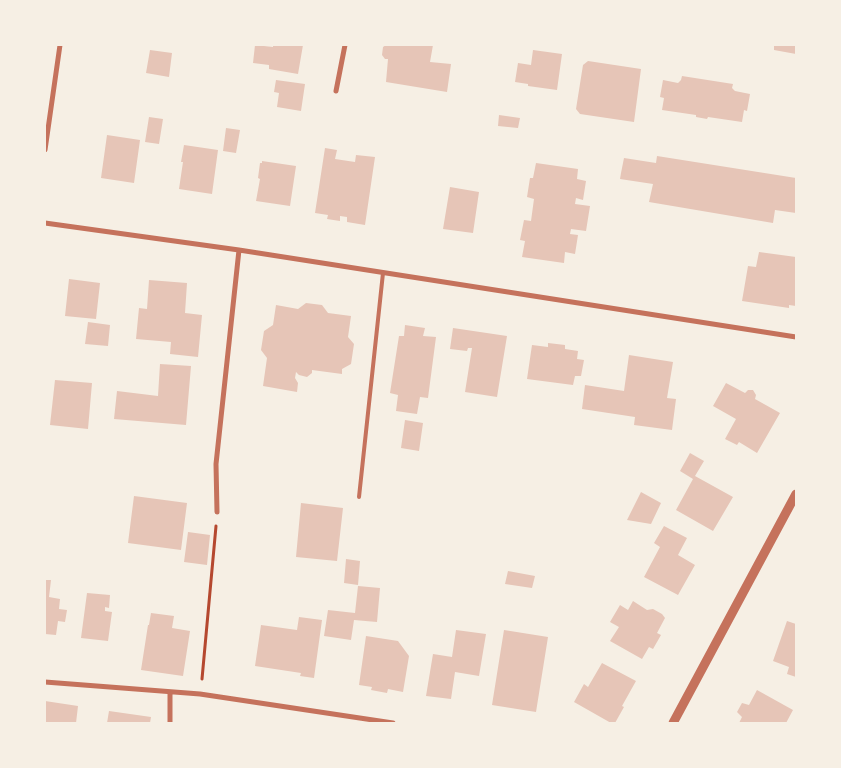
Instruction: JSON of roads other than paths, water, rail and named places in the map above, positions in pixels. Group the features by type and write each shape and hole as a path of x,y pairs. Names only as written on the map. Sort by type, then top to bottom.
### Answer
{"street":[{"path":"45,150 60,45"},
{"path":"336,91 344,45"},
{"path":"45,223 239,250 796,337"},
{"path":"218,512 216,464 239,250"},
{"path":"672,723 796,494"},
{"path":"45,682 200,694 393,723"},
{"path":"170,692 170,723"}],"lane":[{"path":"359,497 383,273"}]}
